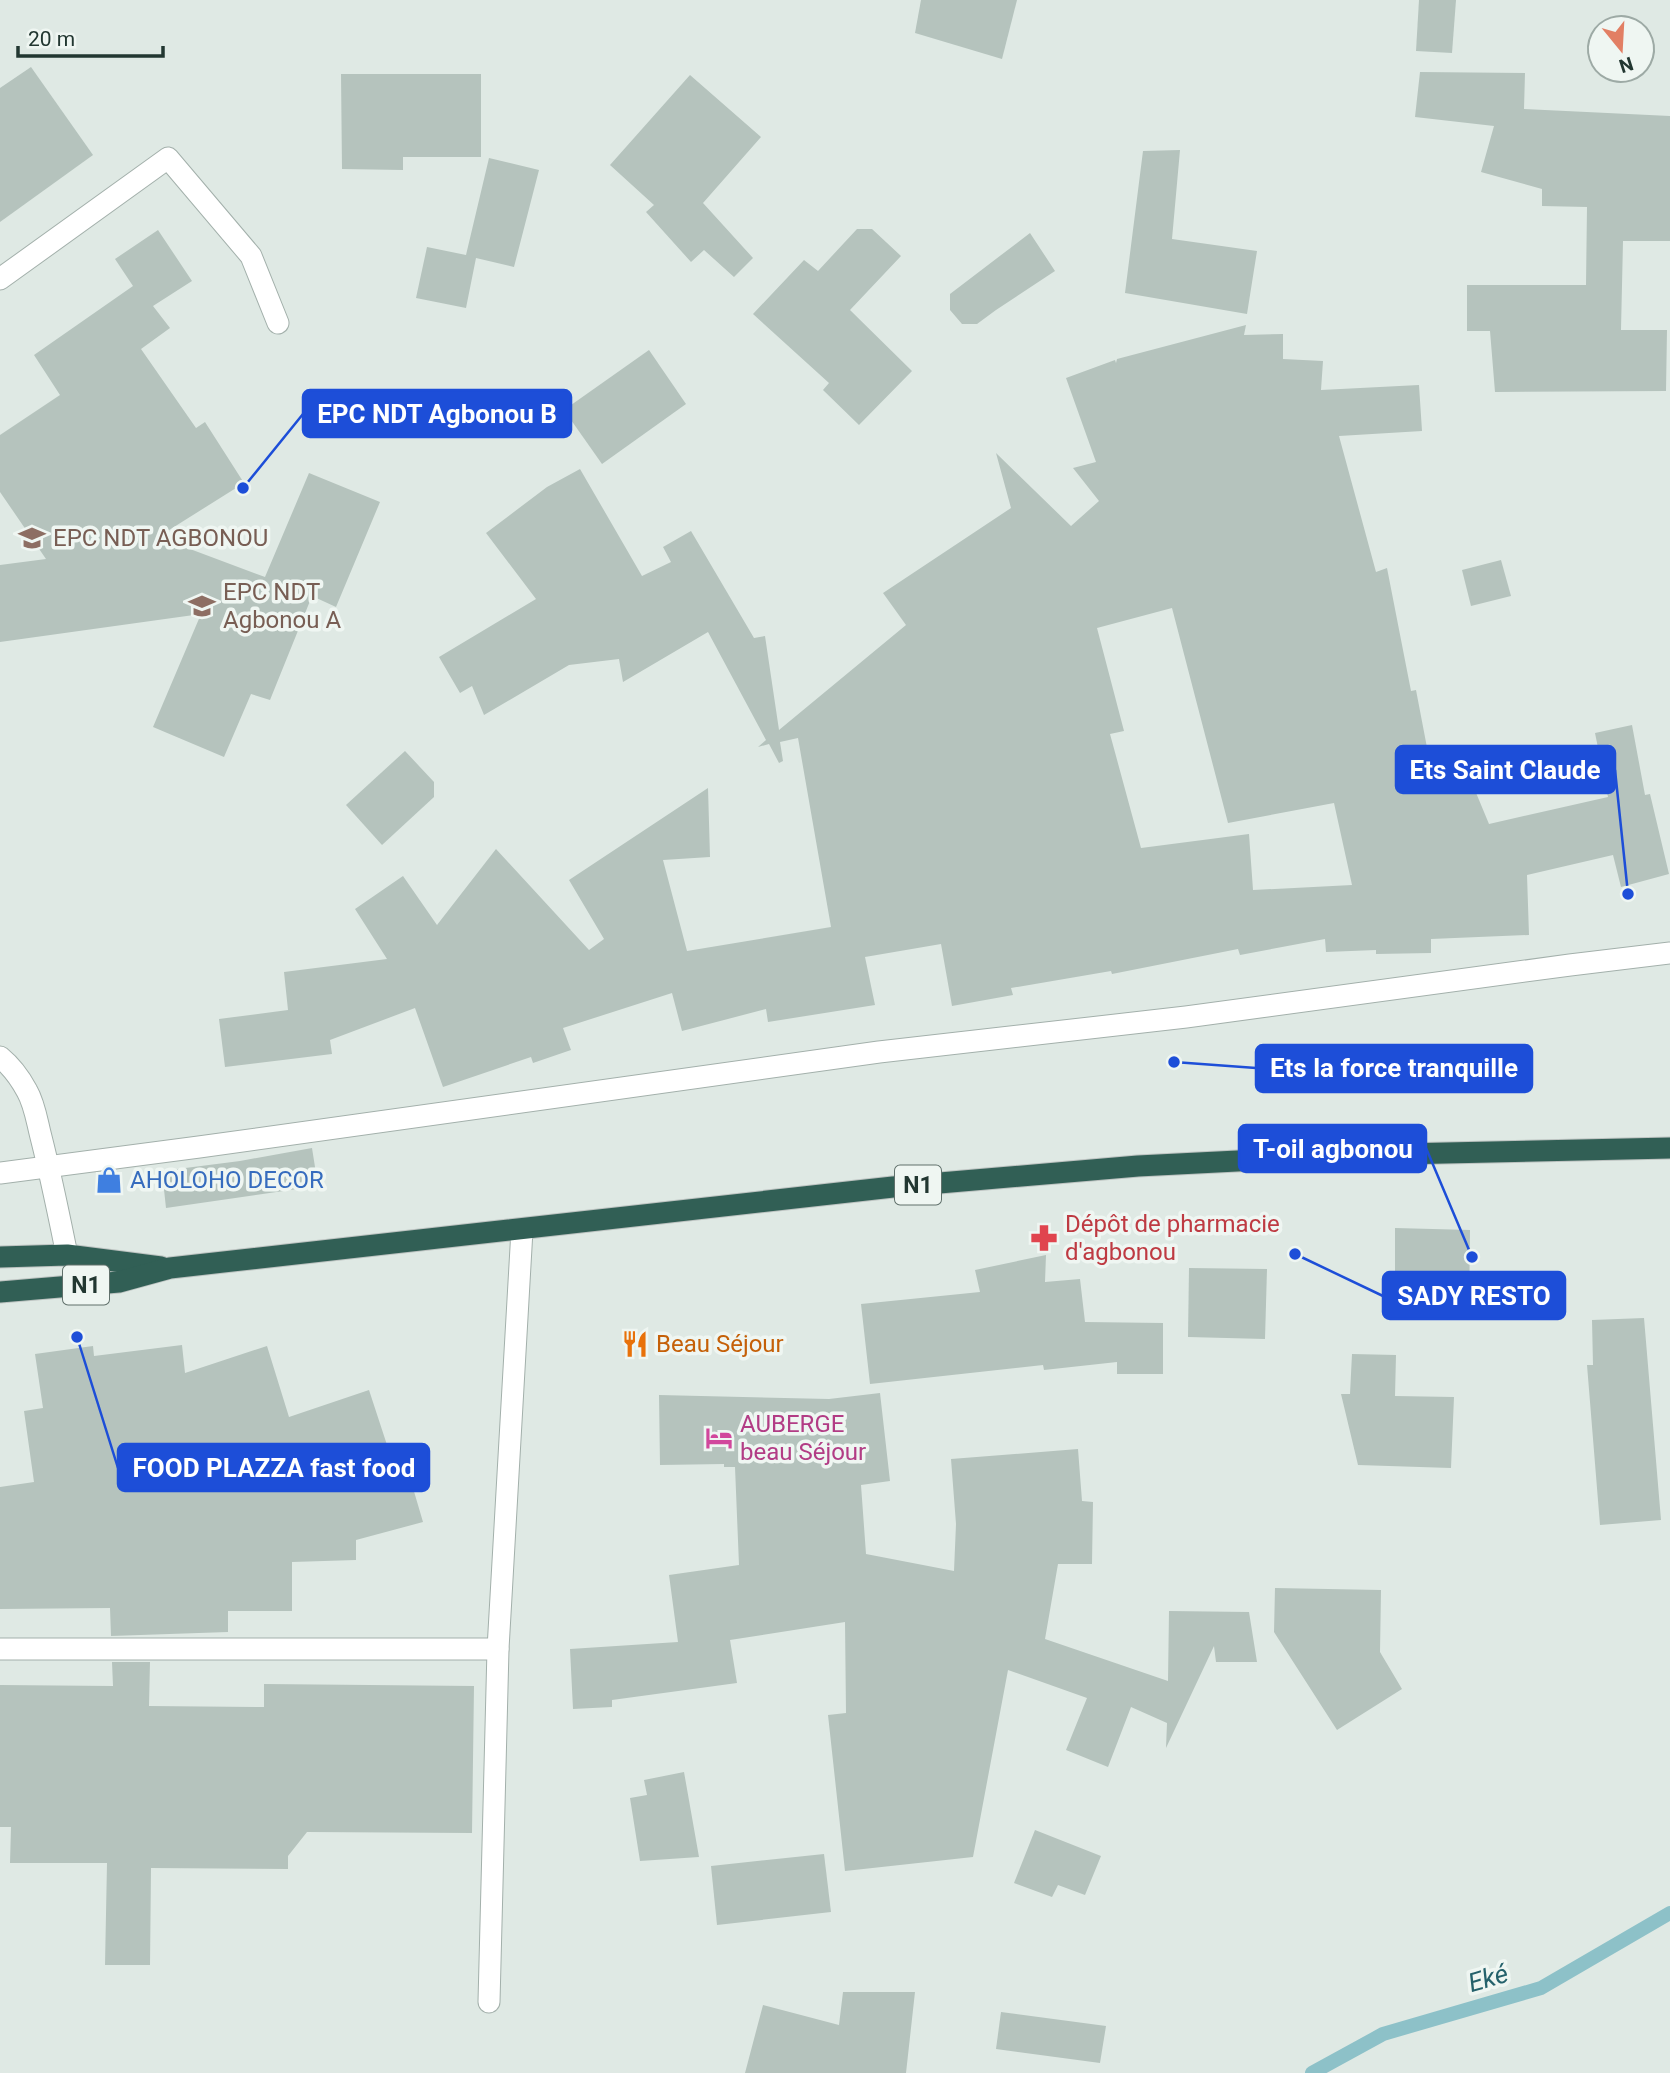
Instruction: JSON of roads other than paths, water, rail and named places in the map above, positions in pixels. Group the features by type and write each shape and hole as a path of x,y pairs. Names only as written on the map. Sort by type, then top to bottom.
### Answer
{"highway":[{"name":"N1","path":"0,1292 119,1282 170,1268 893,1187 1138,1166 1353,1155 1670,1148"},
{"name":"N1","path":"0,1257 67,1255 170,1268"}],"street":[{"path":"0,279 168,158 251,256 278,323"},
{"path":"0,1173 879,1052 1186,1017 1670,953"},
{"path":"0,1057 10,1065 28,1092 48,1166 67,1255"},
{"path":"489,2001 498,1649 522,1230"},
{"path":"0,1650 498,1649"}],"waterway":[{"name":"Eké","path":"1312,2073 1383,2034 1541,1988 1670,1913"}],"place":[{"name":"EPC NDT Agbonou B","path":"243,488"},
{"name":"EPC NDT AGBONOU","path":"32,538"},
{"name":"EPC NDT Agbonou A","path":"202,606"},
{"name":"Ets Saint Claude","path":"1628,894"},
{"name":"Ets la force tranquille","path":"1174,1062"},
{"name":"AHOLOHO DECOR","path":"109,1180"},
{"name":"Dépôt de pharmacie d'agbonou","path":"1044,1238"},
{"name":"SADY RESTO","path":"1295,1254"},
{"name":"T-oil agbonou","path":"1472,1257"},
{"name":"FOOD PLAZZA fast food","path":"77,1337"},
{"name":"Beau Séjour","path":"635,1344"},
{"name":"AUBERGE beau Séjour","path":"719,1438"}]}
